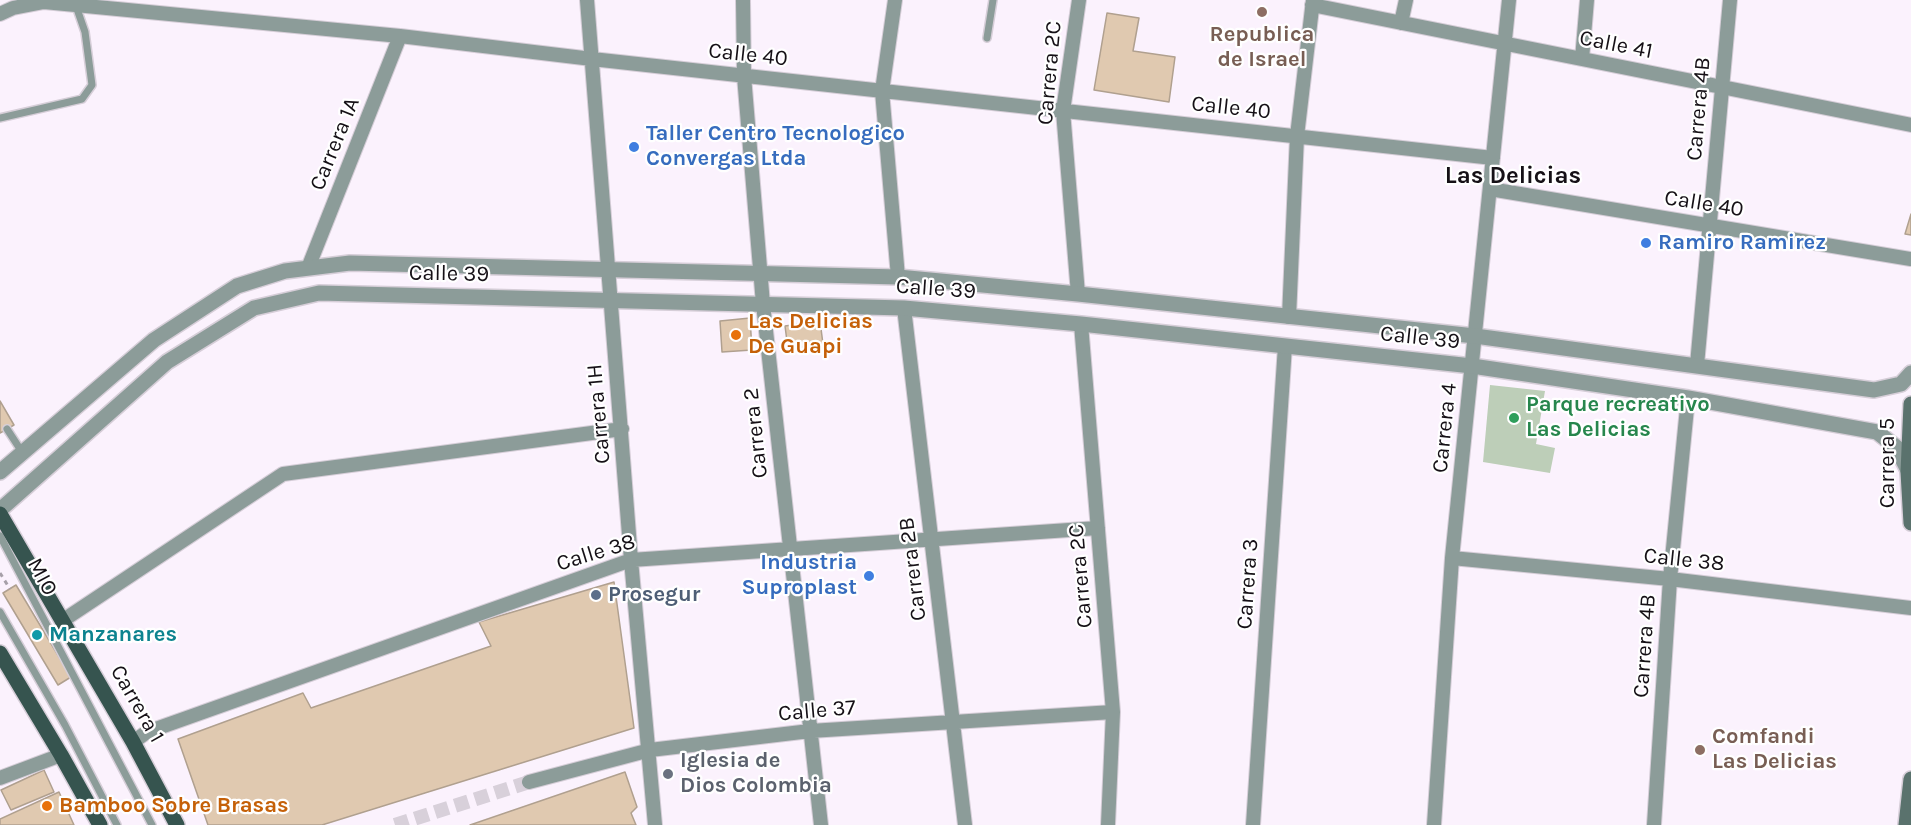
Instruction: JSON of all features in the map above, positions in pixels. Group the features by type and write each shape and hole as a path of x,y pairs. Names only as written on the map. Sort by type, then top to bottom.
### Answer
{"main road":[{"name":"Carrera 5","path":"1911,404 1909,473 1911,523"},
{"name":"Carrera 1","path":"0,512 134,742 177,825"},
{"path":"0,653 100,825"},
{"path":"1906,825 1911,779"}],"street":[{"name":"Carrera 1H","path":"587,0 631,560 655,825"},
{"name":"Carrera 2","path":"743,0 744,75 760,274 821,825"},
{"path":"895,0 882,91 898,277"},
{"name":"Carrera 2C","path":"1078,294 1063,111 1079,0"},
{"path":"1401,23 1406,0"},
{"name":"Carrera 4","path":"1434,825 1452,558 1509,0"},
{"path":"1582,59 1587,0"},
{"name":"Carrera 4B","path":"1697,365 1730,0"},
{"name":"Calle 40","path":"0,14 13,8 44,2 400,36 1493,158"},
{"path":"1289,317 1297,136 1313,3"},
{"name":"Calle 41","path":"1313,3 1401,23 1911,125"},
{"name":"Carrera 1A","path":"309,268 400,36"},
{"name":"Calle 40","path":"1490,189 1911,259"},
{"name":"Calle 39","path":"0,472 154,340 237,286 285,271 350,263 898,277 1475,336 1874,390 1900,384 1911,373"},
{"name":"Calle 39","path":"0,512 167,362 254,308 319,293 904,308 1081,324 1472,366 1688,398 1877,432 1896,447 1909,473"},
{"name":"Carrera 2B","path":"904,308 965,825"},
{"name":"Carrera 2C","path":"1081,324 1113,712 1108,825"},
{"path":"154,340 167,362"},
{"name":"Carrera 3","path":"1253,825 1285,346"},
{"name":"Carrera 4B","path":"1654,825 1670,579 1688,398"},
{"path":"62,621 283,474 622,429"},
{"name":"Calle 38","path":"134,742 147,732 631,560 1098,528"},
{"name":"Calle 38","path":"1452,558 1670,579 1911,608"},
{"name":"Calle 37","path":"529,782 650,750 810,731 1113,712"},
{"path":"0,778 61,755"}],"lane":[{"path":"987,38 993,0"},
{"path":"0,118 82,99 92,85 85,32 76,6"},
{"path":"7,429 22,452"},
{"name":"MIO","path":"0,536 152,825"},
{"path":"0,612 65,725 117,825"}],"path":[{"path":"0,573 10,589"}],"green space":[{"name":"Parque recreativo Las Delicias","path":"1490,385 1545,391 1536,444 1555,448 1550,473 1483,462"}],"building":[{"path":"1107,13 1139,18 1133,51 1175,57 1169,102 1094,90"},
{"path":"1911,214 1911,235 1905,234"},
{"name":"Las Delicias De Guapi","path":"750,318 752,350 722,352 720,321"},
{"path":"820,321 823,344 788,349 785,326"},
{"path":"0,401 14,425 0,433"},
{"path":"614,582 634,728 322,825 208,825 178,739 303,693 311,708 491,646 479,622"},
{"name":"Manzanares","path":"16,585 71,677 58,685 3,593"},
{"path":"44,770 54,792 11,810 1,790"},
{"path":"625,772 637,807 631,813 636,825 470,825"},
{"name":"Bamboo Sobre Brasas","path":"59,792 74,825 0,825 0,819"}],"tunnel":[{"path":"395,825 529,782"}],"place":[{"name":"Republica de Israel","path":"1262,12"},
{"name":"Taller Centro Tecnologico Convergas Ltda","path":"634,147"},
{"name":"Ramiro Ramirez","path":"1646,243"},
{"name":"Las Delicias De Guapi","path":"736,335"},
{"name":"Parque recreativo Las Delicias","path":"1514,418"},
{"name":"Industria Suproplast","path":"869,576"},
{"name":"Prosegur","path":"596,595"},
{"name":"Manzanares","path":"37,635"},
{"name":"Comfandi Las Delicias","path":"1700,750"},
{"name":"Iglesia de Dios Colombia","path":"668,774"},
{"name":"Bamboo Sobre Brasas","path":"47,806"}],"district":[{"name":"Las Delicias","path":"1513,176"}]}
